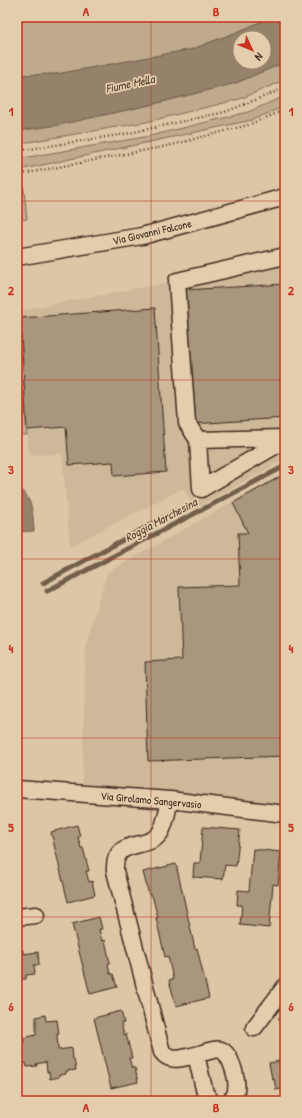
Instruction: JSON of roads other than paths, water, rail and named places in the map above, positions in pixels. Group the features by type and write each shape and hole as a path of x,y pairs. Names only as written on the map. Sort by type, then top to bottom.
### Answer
{"street":[{"name":"Via Giovanni Falcone","path":"17,257 142,236 285,197"},
{"path":"285,256 177,281 187,423 198,440 201,489 285,439"},
{"path":"198,440 285,439"},
{"name":"Via Girolamo Sangervasio","path":"17,789 170,800 285,814"},
{"path":"170,800 160,833 149,840 126,847 120,851 114,863 115,871 162,1052 165,1056 175,1060 196,1054 218,1050 222,1051 229,1057 237,1087 234,1097 230,1101"},
{"path":"17,918 36,915"},
{"path":"254,1028 285,988"},
{"path":"196,1054 205,1094 211,1101"}],"water":[{"path":"271,17 285,17 285,62 272,68 272,30 242,30"},
{"name":"Fiume Mella","path":"232,34 232,70 266,70 236,83 154,104 58,125 17,131 17,75 57,74 193,49"},
{"path":"17,487 26,495 31,506 34,531 17,532 17,518 19,517"}],"waterway":[{"name":"Roggia Marchesina","path":"47,591 285,466"},
{"path":"43,583 178,510"}]}
